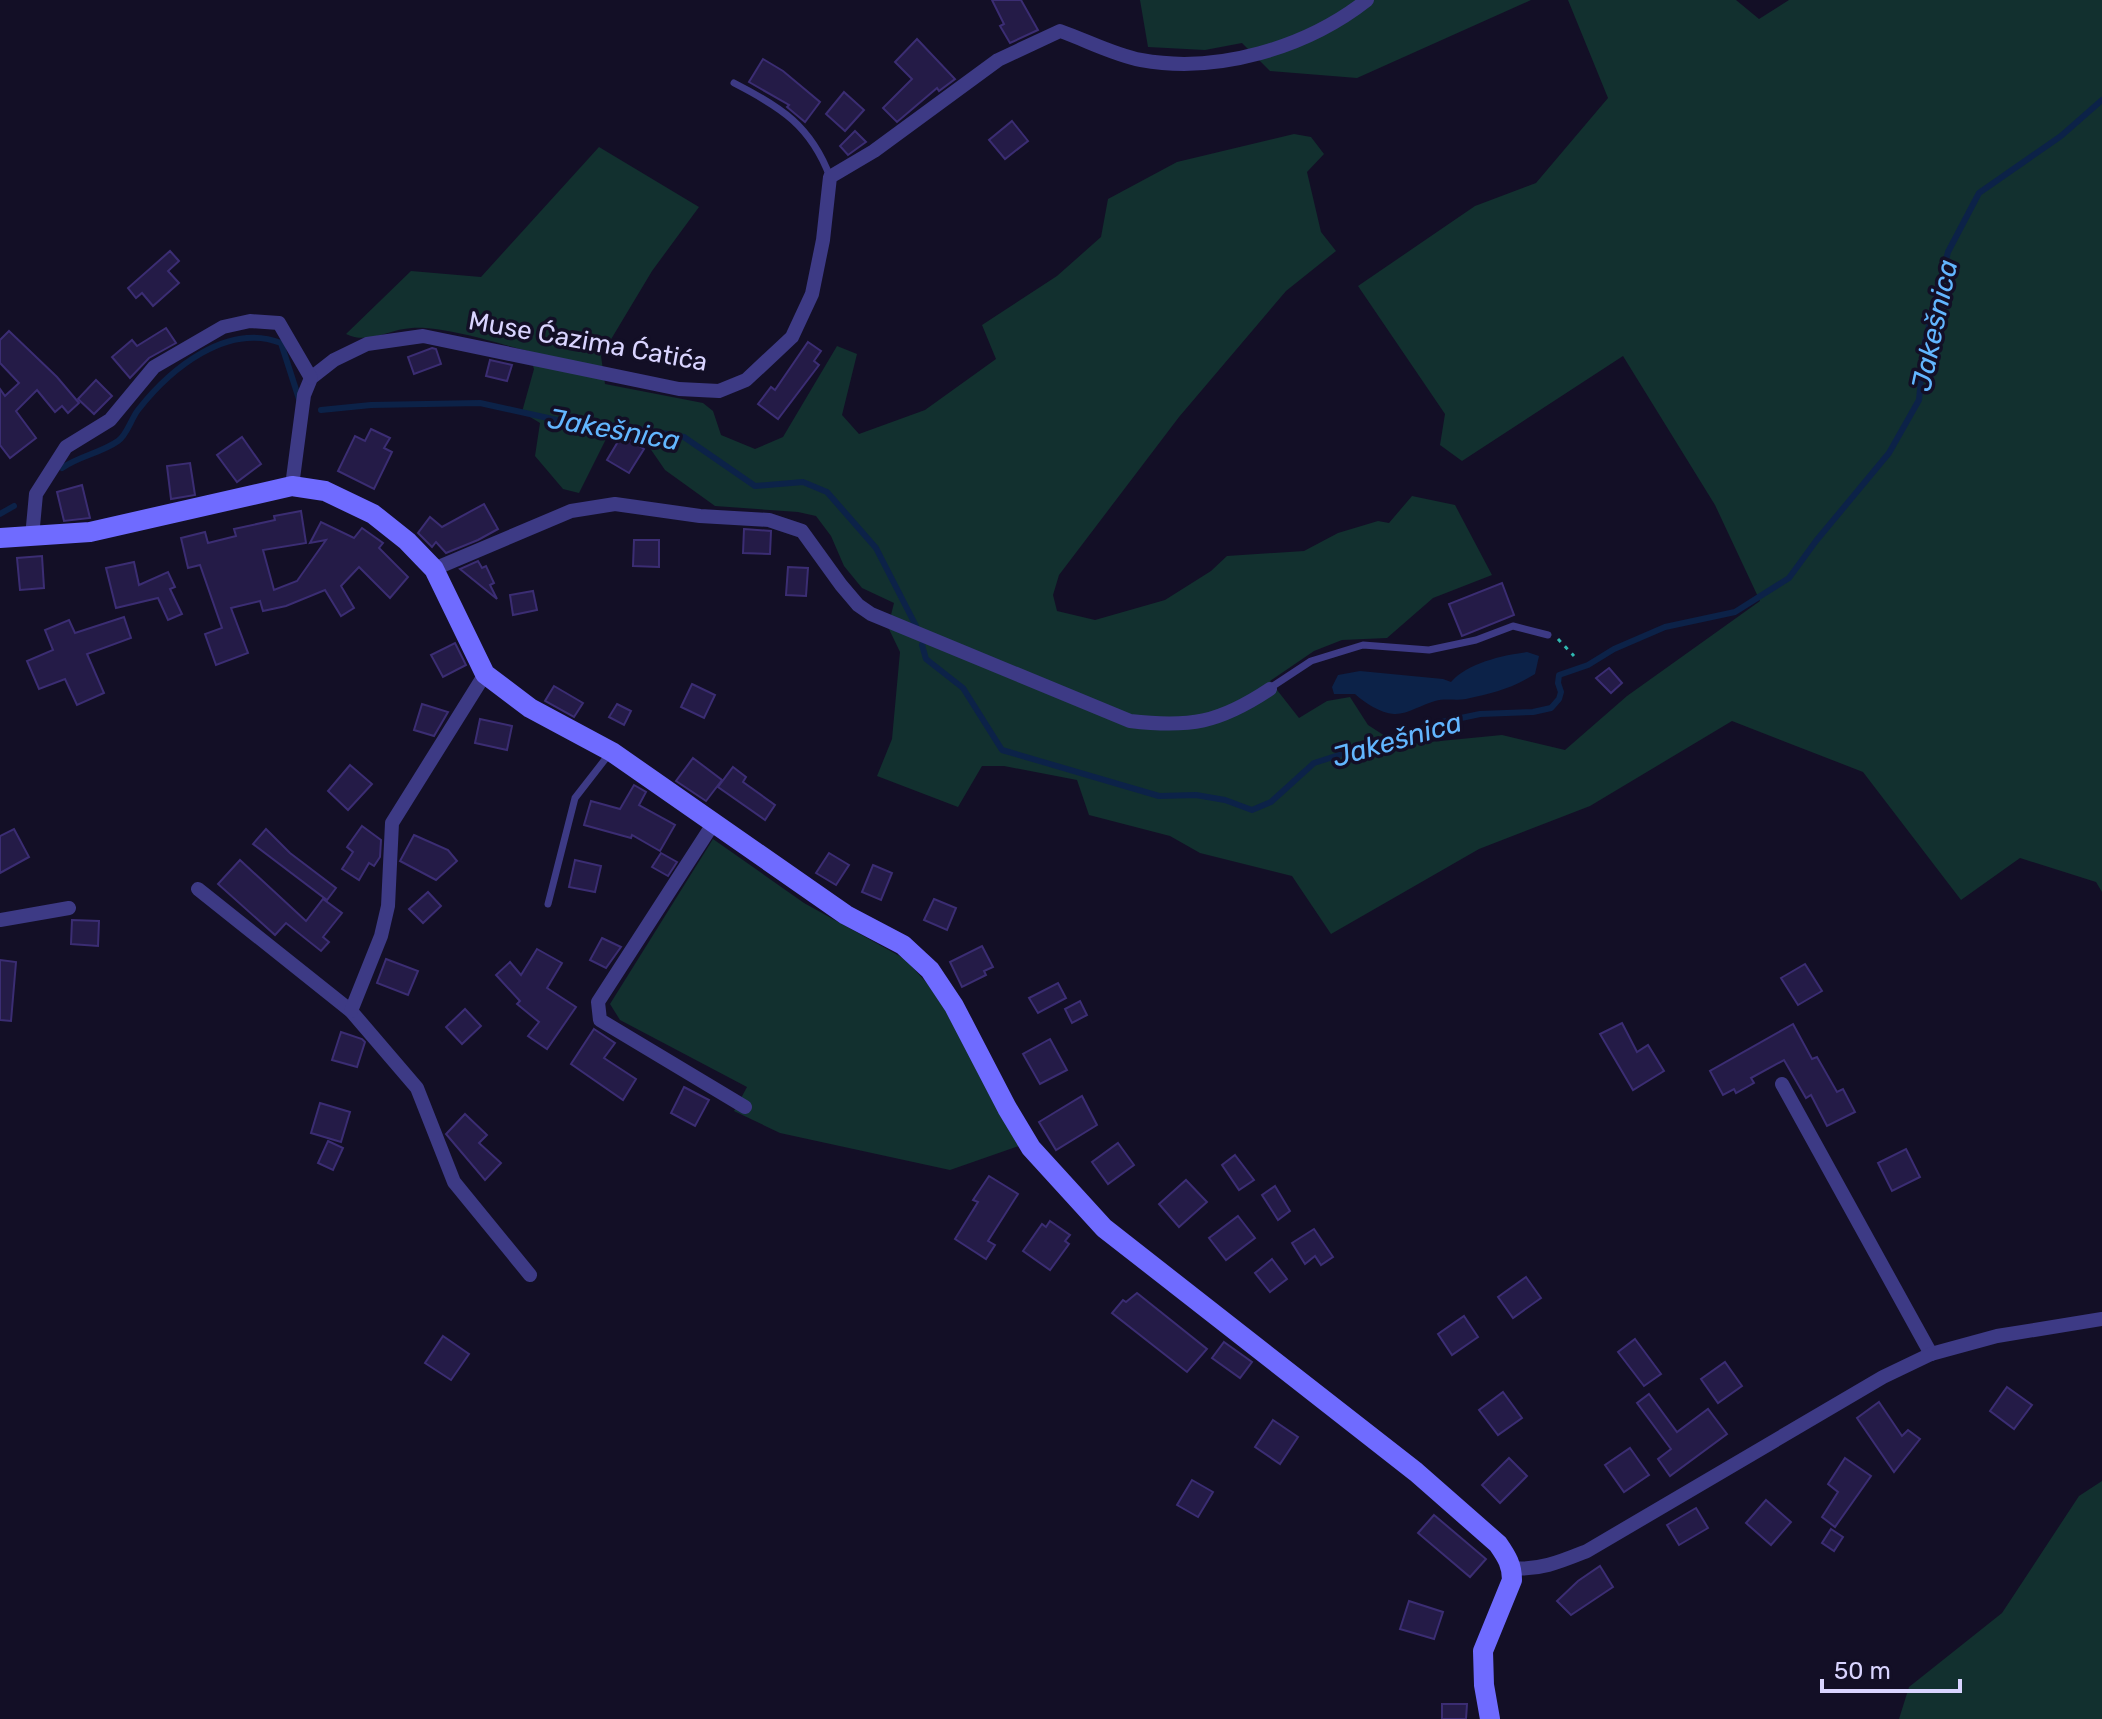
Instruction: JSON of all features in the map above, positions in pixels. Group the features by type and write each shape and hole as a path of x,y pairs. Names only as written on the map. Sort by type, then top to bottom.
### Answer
{"street":[{"path":"830,177 874,151 998,60 1060,31 1137,59 1172,64 1205,64 1236,59 1312,34 1367,0"},
{"name":"Muse Ćazima Ćatića","path":"311,378 334,360 367,344 423,336 679,389 719,391 746,380 792,337 812,294 823,240 830,177"},
{"path":"32,537 36,494 66,447 110,420 154,367 223,327 250,321 279,323 311,378 304,395 292,486"},
{"path":"0,538 90,532 292,486 325,491 373,514 407,541 434,569 485,674 530,708 612,752 846,915 903,945 930,970 954,1006 1031,1148 1104,1228 1416,1472 1486,1531 1508,1557 1512,1568 1512,1580 1483,1651 1484,1685 1490,1719"},
{"path":"434,569 571,511 615,504 700,516 769,520 802,531 841,585 858,605 871,614 1130,721 1171,726 1206,721 1246,705 1270,689"},
{"path":"351,1011 381,936 388,906 392,823 485,674"},
{"path":"713,824 598,1002 600,1020 745,1107"},
{"path":"198,889 351,1011 417,1088 454,1182 530,1275"},
{"path":"0,920 69,908"},
{"path":"1782,1084 1931,1354"},
{"path":"1512,1568 1526,1570 1550,1565 1587,1551 1883,1377 1931,1354 1997,1336 2102,1319"}],"lane":[{"path":"734,83 769,101 804,128 820,151 830,177"},
{"path":"1270,689 1311,661 1363,645 1429,650 1476,640 1513,626 1548,635"},
{"path":"548,904 575,798 612,752"}],"path":[{"path":"1548,635 1560,639 1574,656"}],"green space":[{"path":"1140,0 1531,0 1357,78 1270,71 1242,43 1205,50 1148,47"},
{"path":"1568,0 1736,0 1759,19 1789,0 2102,0 2102,892 2096,882 2020,858 1961,900 1863,772 1732,721 1590,806 1479,849 1331,934 1292,876 1200,853 1170,836 1089,815 1077,780 1004,766 982,766 958,807 877,776 892,739 900,652 888,627 894,603 862,588 844,566 831,536 816,516 715,506 665,470 645,441 618,429 607,437 579,493 563,489 535,456 540,423 522,412 534,369 528,351 425,328 403,329 362,338 346,334 411,271 481,277 599,147 699,207 652,271 601,356 605,384 703,403 713,411 721,435 755,449 783,437 837,346 857,354 842,415 859,434 925,410 996,359 982,325 1057,276 1101,237 1108,199 1177,162 1294,134 1311,137 1324,154 1307,172 1321,232 1336,251 1286,291 1179,417 1059,575 1053,595 1057,611 1095,620 1165,600 1211,571 1227,556 1304,551 1338,533 1378,521 1389,523 1412,496 1455,505 1492,575 1433,598 1387,638 1342,640 1314,651 1270,681 1299,718 1327,701 1350,697 1368,725 1399,745 1502,735 1565,750 1627,696 1760,601 1715,505 1623,356 1462,461 1440,445 1445,414 1358,286 1475,206 1536,183 1608,98"},
{"path":"713,839 804,903 905,959 944,1002 1019,1146 950,1170 780,1133 734,1111 747,1087 620,1020 610,1004"},
{"path":"2102,1481 2102,1719 1899,1719 1909,1687 2002,1613 2079,1496"}],"water":[{"path":"1527,652 1539,656 1535,674 1518,683 1466,699 1435,701 1399,714 1378,710 1355,694 1334,694 1332,687 1338,675 1360,671 1451,682 1476,665"}],"building":[{"path":"992,0 1021,0 1038,30 1010,43 1000,26 1004,24"},
{"path":"917,39 955,79 939,91 937,88 897,122 883,108 912,79 895,62"},
{"path":"763,59 783,71 820,102 805,122 787,107 789,105 749,82"},
{"path":"844,92 864,110 845,131 826,114"},
{"path":"1012,121 1028,141 1005,159 989,140"},
{"path":"855,131 866,142 848,155 840,146"},
{"path":"170,251 179,261 168,271 179,283 153,306 142,293 136,298 128,288"},
{"path":"166,328 176,343 149,358 130,378 112,357 132,340 137,346"},
{"path":"9,331 79,403 68,413 62,406 55,412 37,390 16,411 36,438 10,458 0,445 0,389 5,396 19,383 0,363 0,340"},
{"path":"808,342 821,351 814,361 819,365 778,419 758,404 771,387 775,390"},
{"path":"436,349 441,364 414,374 408,357"},
{"path":"490,360 512,365 507,381 486,376"},
{"path":"96,380 112,396 94,414 78,399"},
{"path":"371,429 390,438 384,448 392,452 374,489 338,471 355,436 365,441"},
{"path":"622,435 644,449 629,473 607,460"},
{"path":"242,437 261,464 237,482 217,455"},
{"path":"190,463 195,495 171,499 167,466"},
{"path":"82,485 90,518 64,521 57,492"},
{"path":"484,504 498,529 478,540 446,553 436,542 432,547 418,533 430,517 442,527"},
{"path":"301,511 306,543 263,550 274,590 297,581 326,540 310,543 321,522 354,538 362,528 383,543 379,548 408,577 390,598 359,567 341,586 354,608 341,616 325,590 286,606 263,611 260,601 231,608 248,653 216,665 205,634 222,628 200,565 188,568 181,538 205,532 208,543 236,536 234,529"},
{"path":"744,529 771,531 770,554 743,553"},
{"path":"634,540 659,540 659,567 633,566"},
{"path":"42,556 44,588 20,590 17,558"},
{"path":"478,561 482,568 486,566 497,599 460,569"},
{"path":"134,562 139,585 168,572 175,587 170,589 182,614 168,620 158,598 116,608 106,568"},
{"path":"788,567 808,568 806,596 786,595"},
{"path":"1502,583 1514,615 1462,636 1449,604"},
{"path":"533,591 537,610 513,615 510,595"},
{"path":"124,617 131,638 87,654 104,693 77,705 65,679 39,689 27,661 53,650 45,630 69,620 75,633"},
{"path":"455,643 466,665 443,677 431,655"},
{"path":"1609,668 1622,683 1611,693 1596,678"},
{"path":"692,684 715,695 704,718 681,707"},
{"path":"554,686 583,703 574,717 545,701"},
{"path":"422,704 448,712 434,736 414,730"},
{"path":"617,704 631,711 624,725 609,717"},
{"path":"480,719 512,726 507,750 475,743"},
{"path":"693,758 722,780 706,801 676,781"},
{"path":"350,765 372,784 348,810 328,791"},
{"path":"733,767 746,777 743,782 775,805 765,820 718,787"},
{"path":"634,785 646,792 639,805 675,825 660,851 632,835 631,838 584,825 591,801 620,809"},
{"path":"362,826 381,840 380,857 374,866 369,863 359,880 342,869 353,852 347,847"},
{"path":"14,829 29,857 0,873 0,836"},
{"path":"266,829 290,853 336,888 327,900 253,844"},
{"path":"414,835 448,850 457,861 436,880 400,861"},
{"path":"661,853 677,862 668,876 652,867"},
{"path":"829,853 849,865 836,885 816,873"},
{"path":"240,860 306,921 323,899 342,913 323,937 329,942 321,951 286,923 275,935 218,884"},
{"path":"575,860 601,866 595,892 569,887"},
{"path":"873,865 892,873 881,900 862,892"},
{"path":"428,892 441,906 423,923 409,909"},
{"path":"934,899 956,908 947,930 924,920"},
{"path":"72,920 99,921 98,946 71,944"},
{"path":"602,938 621,947 606,968 590,960"},
{"path":"982,946 993,967 984,971 986,975 962,987 950,962"},
{"path":"537,949 562,963 547,988 576,1007 547,1049 528,1036 539,1022 517,1004 520,1001 496,975 510,962 521,975"},
{"path":"386,959 418,971 408,995 377,983"},
{"path":"0,960 16,962 11,1021 0,1020"},
{"path":"1805,964 1822,991 1798,1005 1781,978"},
{"path":"1058,983 1066,998 1038,1013 1029,998"},
{"path":"1080,1001 1087,1015 1072,1023 1065,1009"},
{"path":"465,1009 481,1026 462,1044 446,1027"},
{"path":"1622,1023 1637,1052 1648,1045 1664,1071 1633,1090 1600,1034"},
{"path":"1793,1024 1812,1059 1817,1057 1837,1092 1843,1089 1855,1112 1827,1126 1811,1095 1806,1098 1784,1060 1751,1078 1754,1083 1736,1093 1734,1089 1723,1095 1710,1071"},
{"path":"594,1029 615,1043 604,1058 636,1079 623,1100 571,1064"},
{"path":"341,1032 365,1042 357,1067 332,1060"},
{"path":"1050,1039 1067,1070 1040,1084 1023,1054"},
{"path":"684,1087 709,1100 695,1126 671,1113"},
{"path":"1082,1096 1097,1125 1056,1150 1039,1122"},
{"path":"320,1103 350,1112 341,1142 311,1133"},
{"path":"465,1114 487,1135 479,1143 501,1163 485,1180 446,1134"},
{"path":"328,1141 343,1148 333,1170 318,1163"},
{"path":"1118,1143 1134,1165 1108,1184 1092,1162"},
{"path":"1906,1149 1920,1177 1892,1191 1878,1163"},
{"path":"1235,1155 1254,1180 1239,1190 1222,1165"},
{"path":"989,1176 1018,1194 988,1241 995,1245 986,1259 955,1239 978,1202 973,1200"},
{"path":"1186,1180 1207,1202 1179,1227 1159,1204"},
{"path":"1275,1186 1290,1211 1278,1220 1262,1195"},
{"path":"1238,1216 1255,1238 1226,1260 1209,1238"},
{"path":"1050,1221 1070,1235 1065,1241 1069,1244 1050,1270 1023,1251 1042,1224 1046,1227"},
{"path":"1314,1229 1333,1257 1321,1265 1315,1256 1305,1264 1292,1243"},
{"path":"1272,1259 1287,1279 1270,1292 1255,1273"},
{"path":"1526,1277 1541,1298 1513,1318 1498,1297"},
{"path":"1137,1293 1207,1349 1187,1372 1112,1313 1123,1300 1126,1302"},
{"path":"1464,1316 1478,1337 1452,1355 1438,1334"},
{"path":"443,1336 469,1354 451,1380 425,1363"},
{"path":"1635,1339 1661,1374 1644,1386 1618,1352"},
{"path":"1224,1342 1252,1362 1240,1378 1212,1358"},
{"path":"1725,1362 1742,1386 1718,1403 1701,1379"},
{"path":"2007,1387 2032,1405 2014,1429 1990,1411"},
{"path":"1503,1392 1522,1418 1498,1435 1479,1410"},
{"path":"1649,1394 1677,1432 1708,1409 1727,1434 1670,1476 1658,1459 1671,1449 1637,1403"},
{"path":"1879,1402 1902,1436 1908,1430 1920,1439 1894,1472 1857,1418"},
{"path":"1273,1420 1298,1437 1280,1464 1255,1447"},
{"path":"1630,1448 1649,1475 1624,1492 1605,1465"},
{"path":"1509,1458 1527,1476 1500,1503 1482,1485"},
{"path":"1845,1458 1871,1476 1835,1527 1822,1517 1838,1492 1828,1484"},
{"path":"1192,1480 1213,1492 1198,1517 1177,1505"},
{"path":"1766,1500 1791,1522 1771,1545 1746,1523"},
{"path":"1696,1508 1708,1528 1679,1545 1667,1525"},
{"path":"1434,1515 1486,1559 1470,1577 1418,1533"},
{"path":"1831,1529 1843,1537 1834,1551 1822,1543"},
{"path":"1600,1566 1613,1587 1571,1615 1557,1601"},
{"path":"1409,1601 1443,1612 1434,1639 1400,1629"},
{"path":"1442,1704 1467,1704 1466,1719 1442,1719"}],"waterway":[{"name":"Jakešnica","path":"922,645 926,659 963,688 1002,750 1159,796 1196,795 1225,800 1252,810 1271,802 1314,763 1442,722 1480,714 1533,712 1551,708 1561,692 1559,675 1588,665 1614,649 1665,627 1735,612 1789,578 1889,453 1919,400 1924,346 1948,252 1979,193 2061,136 2102,100"},
{"name":"Jakešnica","path":"62,468 118,441 138,410 166,379 201,353 220,344 261,338 281,343 299,399"},
{"name":"Jakešnica","path":"321,410 371,405 480,403 557,420 628,427 684,437 755,486 803,482 827,492 876,548 916,626"},
{"name":"Jakešnica","path":"0,514 14,506"}]}
